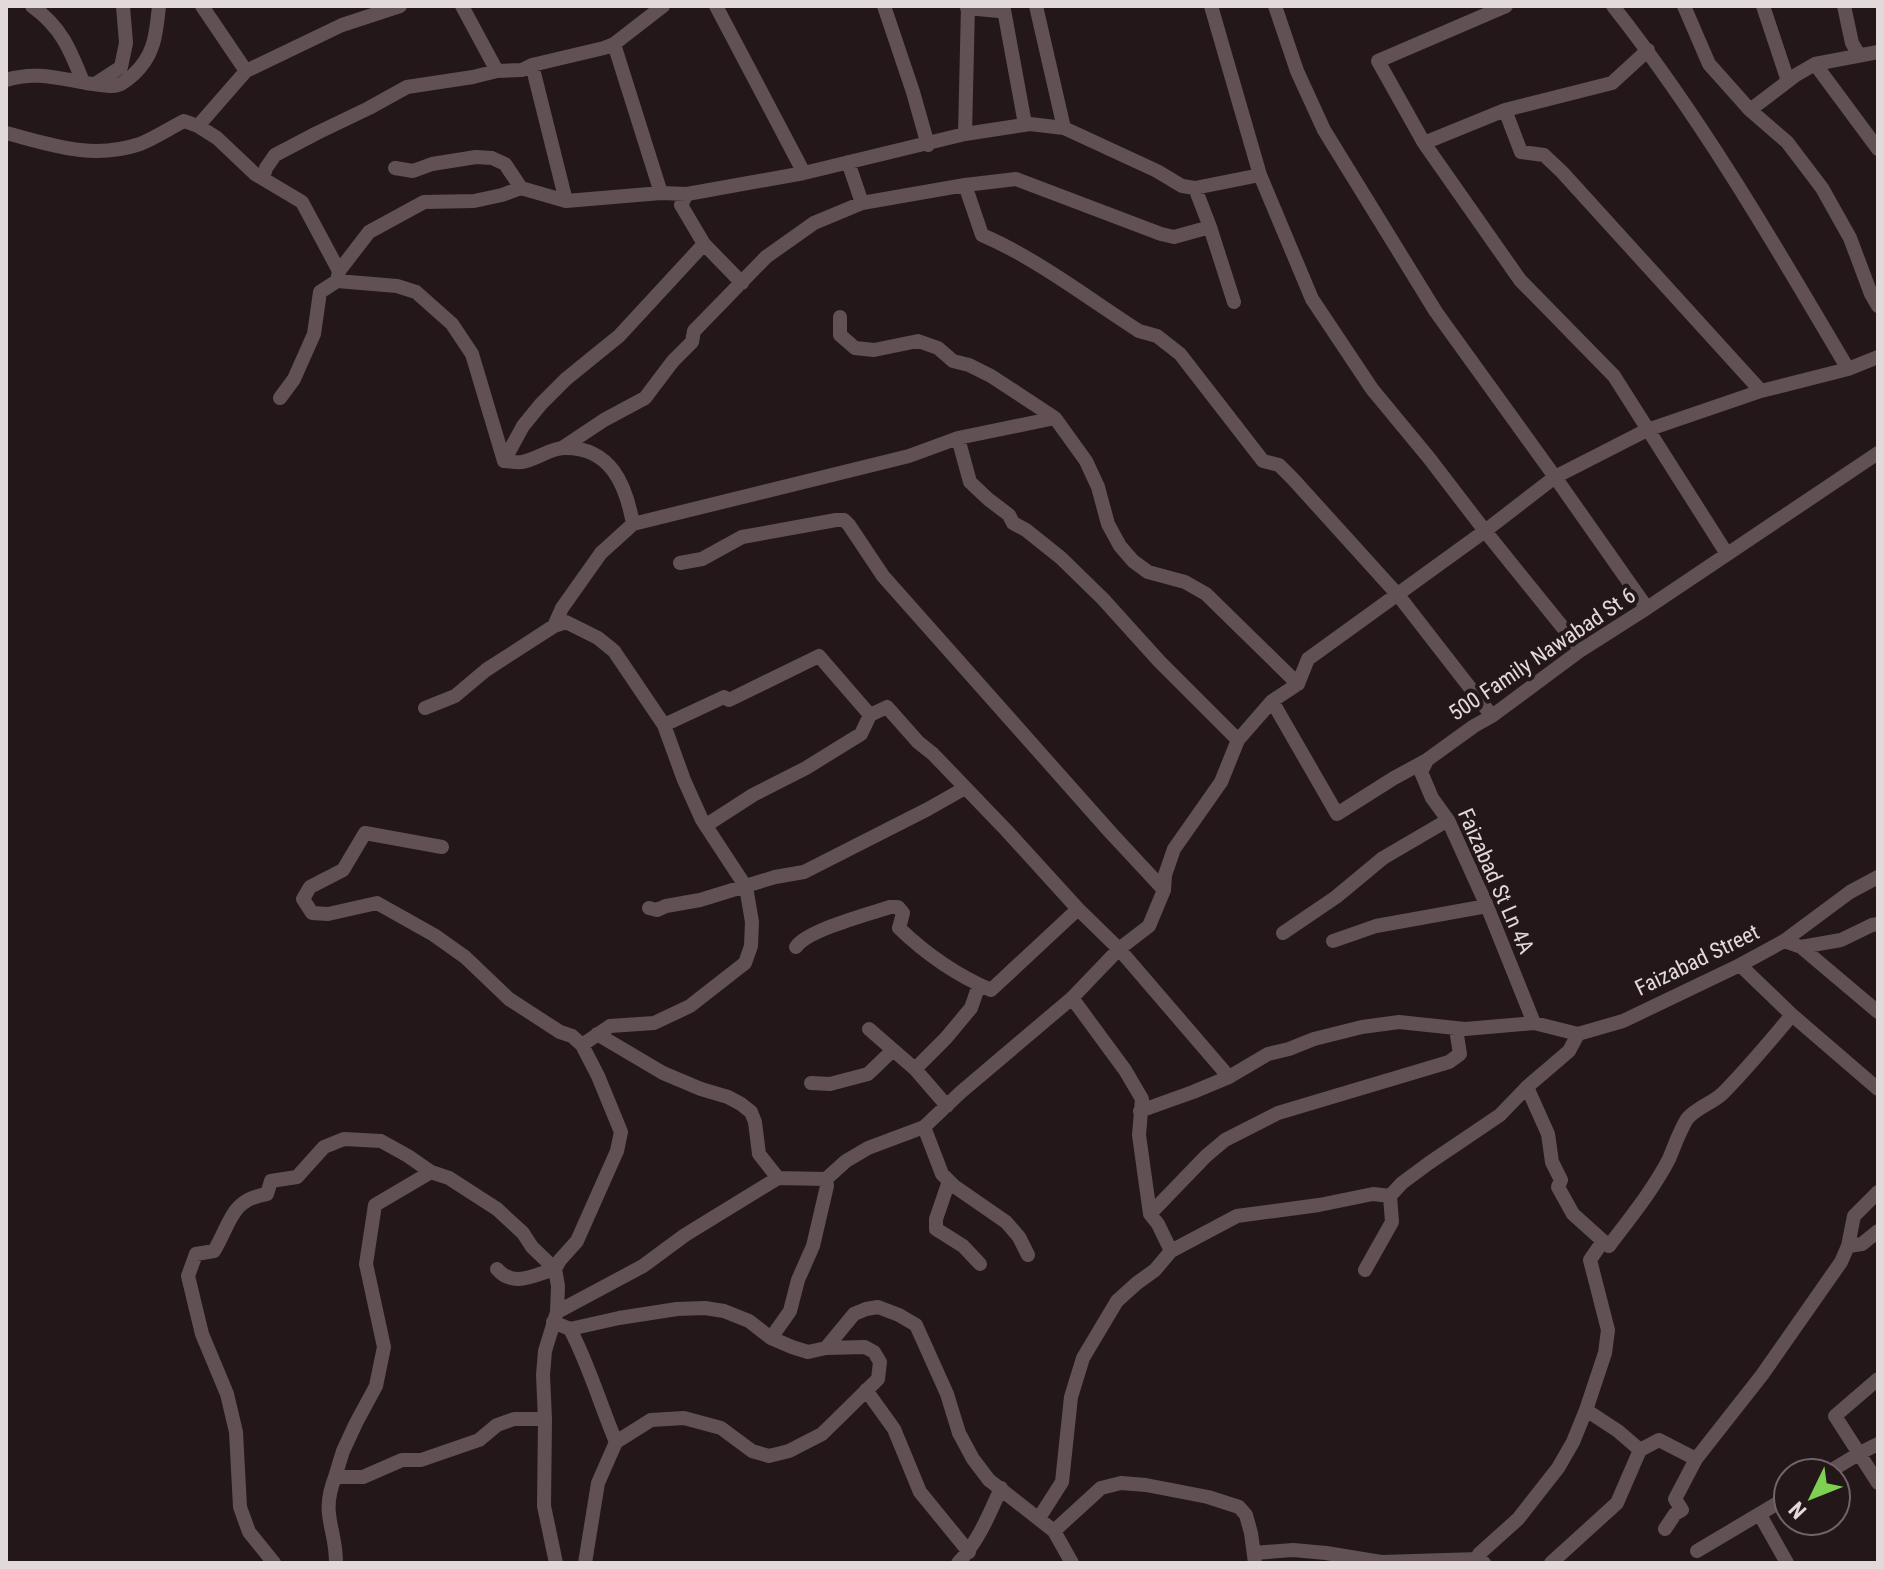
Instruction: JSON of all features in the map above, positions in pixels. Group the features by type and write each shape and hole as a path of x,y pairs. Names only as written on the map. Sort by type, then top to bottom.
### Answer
{"street":[{"path":"32,6 48,18 61,34 89,83"},
{"path":"89,83 121,67 126,43 123,6"},
{"path":"6,80 35,75 117,86 146,62 153,46 159,6"},
{"path":"202,6 246,71"},
{"path":"198,126 246,71 342,25 400,6"},
{"path":"462,6 497,71"},
{"path":"263,178 275,155 407,87 497,71 522,70 604,48 614,44 663,6"},
{"path":"716,6 804,173"},
{"path":"884,6 928,145"},
{"path":"965,134 968,7 1001,9 1019,6"},
{"path":"1036,6 1064,128"},
{"path":"1211,6 1260,175 1312,299 1372,389 1581,650"},
{"path":"1275,6 1297,71 1324,130 1436,312 1647,608"},
{"path":"1506,6 1378,61 1424,143 1520,280 1614,376 1727,554"},
{"path":"1613,6 1648,50 1755,212 1848,369"},
{"path":"1684,6 1709,64 1750,110 1787,142 1822,188 1850,238 1878,306"},
{"path":"1763,6 1788,81"},
{"path":"1844,6 1852,43 1859,55"},
{"path":"1001,9 1025,124"},
{"path":"614,44 661,193"},
{"path":"1424,143 1505,110 1612,83 1648,50"},
{"path":"1750,110 1815,64 1878,52"},
{"path":"1815,64 1878,149"},
{"path":"532,65 566,201"},
{"path":"1505,110 1521,152 1544,155 1562,172 1761,391"},
{"path":"6,133 79,151 113,151 142,143 184,121 198,126 217,138 255,174 302,202 318,228 338,276"},
{"path":"280,398 294,379 314,334 320,292 338,276 369,232 424,202 474,201 521,188 566,201 661,193 687,194 804,173 965,134 1025,124 1064,128 1157,171 1182,186 1195,188 1260,175"},
{"path":"395,168 413,171 432,164 476,157 492,158 505,164 521,188"},
{"path":"848,162 862,203"},
{"path":"504,461 522,463 562,448 645,398 692,342 694,331 766,257 814,223 862,203 1016,179 1161,234 1174,237 1210,227"},
{"path":"965,185 982,235 1002,243 1139,331 1157,336 1180,354 1263,461 1279,465 1398,595 1492,716"},
{"path":"1195,188 1234,302"},
{"path":"687,194 681,205 704,244 742,283"},
{"path":"504,461 523,426 541,404 566,379 619,336 704,244"},
{"path":"338,276 416,292 452,324 472,354 504,461"},
{"path":"840,317 840,335 855,348 874,350 918,341 938,348 953,361 991,376 1055,418 1086,461 1098,487 1108,524 1133,561 1148,572 1185,582 1206,594 1298,684"},
{"path":"555,1317 643,1266 685,1235 778,1178 826,1179 846,1161 868,1148 924,1127 1072,998 1119,949 1149,926 1164,890 1165,875 1174,849 1221,782 1238,740 1272,701 1298,684 1308,659 1555,477 1647,430 1761,391 1848,369 1878,357"},
{"path":"554,626 562,608 601,553 633,524 909,456 958,438 1055,418"},
{"path":"958,438 970,482 1009,515 1013,523 1061,558 1238,740"},
{"path":"562,448 584,451 601,458 617,473 633,524"},
{"name":"500 Family Nawabad St 6","path":"1272,701 1337,814 1427,760 1581,650 1878,453"},
{"path":"680,563 702,559 742,537 844,520 883,576 1164,890"},
{"path":"425,708 455,696 486,670 554,626 566,622 598,638 614,651 664,725 702,820 746,887 752,922 751,946 745,963 690,1006 654,1023 610,1026 582,1045"},
{"path":"664,725 724,697 729,700 819,656 870,715"},
{"path":"702,820 708,824 753,795 806,768 861,734 870,715 887,707 1119,949 1229,1077"},
{"name":"Faizabad St Ln 4A","path":"1427,760 1421,772 1432,798 1448,820 1487,906 1534,1023"},
{"path":"649,908 657,910 722,895 775,877 804,872 965,788"},
{"path":"1283,933 1336,897 1383,858 1448,820"},
{"path":"442,847 365,833 343,870 310,887 303,899 312,913 328,914 377,903 434,935 465,957 509,999 582,1045 621,1132 617,1151 577,1241 555,1269 515,1280 504,1277 497,1269"},
{"path":"1784,941 1850,892 1878,877"},
{"path":"1333,941 1376,926 1487,906"},
{"path":"796,947 800,941 826,929 898,907 903,913 899,928 936,961 991,990 1078,909"},
{"name":"Faizabad Street","path":"1578,1034 1623,1021 1784,941 1801,947 1841,940 1878,924"},
{"path":"1801,947 1878,1012"},
{"path":"1740,965 1792,1015 1878,1089"},
{"path":"915,1069 971,1008 979,985"},
{"path":"1072,998 1125,1070 1142,1099 1139,1135 1153,1224 1171,1251"},
{"path":"1527,1087 1548,1134 1552,1162 1561,1180 1558,1187 1573,1214 1609,1246 1648,1194 1688,1118 1736,1080 1792,1015"},
{"path":"1140,1111 1229,1077 1268,1054 1362,1027 1399,1022 1456,1029 1534,1023 1578,1034 1569,1051 1500,1115 1429,1163 1390,1196 1392,1222 1365,1270"},
{"path":"869,1029 915,1069 947,1106"},
{"path":"1153,1224 1206,1156 1225,1140 1278,1113 1449,1062 1460,1054 1456,1029"},
{"path":"597,1034 663,1073 741,1104 751,1112 755,1122 759,1154 778,1178"},
{"path":"811,1083 830,1084 868,1074 893,1050"},
{"path":"924,1127 942,1174 1006,1222 1019,1237 1028,1255"},
{"path":"274,1563 249,1532 240,1507 236,1432 227,1394 202,1334 188,1276 196,1254 214,1251 230,1217 249,1197 267,1194 271,1181 297,1177 324,1147 344,1139 381,1141 431,1172 449,1178 497,1209 555,1269 558,1286 555,1317 545,1351 543,1375 544,1506 556,1563"},
{"path":"336,1563 327,1514 329,1494 343,1451 376,1386 384,1347 366,1264 375,1205 431,1172"},
{"path":"771,1338 790,1311 798,1280 813,1246 826,1179"},
{"path":"949,1181 936,1219 936,1229 963,1246 980,1264"},
{"path":"1665,1529 1675,1514 1682,1510 1675,1499 1696,1459 1762,1375 1841,1262 1854,1216 1878,1192"},
{"path":"1039,1518 1062,1482 1071,1397 1083,1358 1117,1301 1155,1270 1171,1251 1237,1216 1373,1194 1390,1196"},
{"path":"1848,1246 1862,1244 1878,1231"},
{"path":"1054,1531 1101,1488 1121,1483 1208,1497 1239,1507 1246,1515 1255,1558 1293,1550 1381,1562 1482,1561 1479,1554 1518,1519 1558,1468 1586,1410 1605,1353 1608,1330 1590,1260 1603,1241"},
{"path":"826,1348 854,1314 866,1309 878,1307 916,1325 947,1394 959,1433 973,1459 989,1480 1054,1531 1072,1563"},
{"path":"570,1329 619,1318 705,1308 724,1311 749,1321 771,1338 808,1352 826,1348 865,1347 874,1352 881,1369 878,1379 822,1434 789,1451 769,1456 752,1451 721,1428 684,1418 651,1420 616,1442 598,1483 585,1563"},
{"path":"555,1317 570,1329 584,1356 616,1442"},
{"path":"1878,1379 1835,1416 1878,1483"},
{"path":"866,1390 894,1429 920,1492 969,1552"},
{"path":"1586,1410 1640,1450"},
{"path":"335,1477 363,1477 402,1460 421,1460 479,1440 497,1425 514,1419 545,1419"},
{"path":"1551,1563 1617,1503 1640,1450 1659,1440 1696,1459"},
{"path":"1852,1458 1878,1444"},
{"path":"958,1563 969,1552 988,1519 1001,1488"},
{"path":"1697,1551 1772,1507"},
{"path":"1760,1515 1787,1563"}]}
